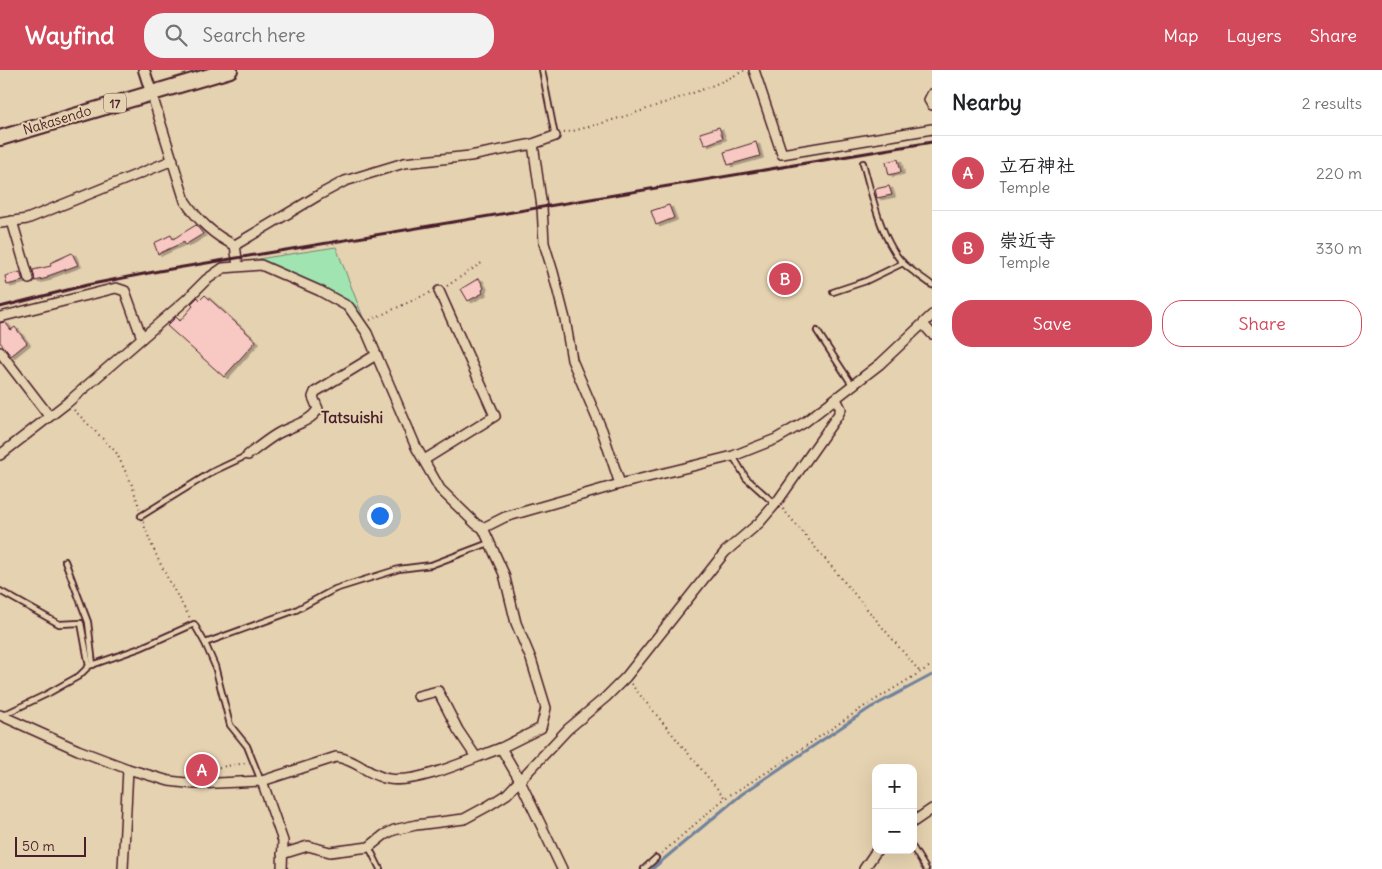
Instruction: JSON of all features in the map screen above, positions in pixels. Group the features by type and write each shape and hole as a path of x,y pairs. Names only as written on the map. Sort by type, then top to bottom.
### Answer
{"highway":[{"name":"Nakasendo","path":"0,138 230,70"}],"street":[{"path":"144,70 185,201 193,213 225,241 235,245"},
{"path":"754,70 782,154 932,129"},
{"path":"932,94 929,100 932,105"},
{"path":"235,245 345,181 404,164 470,156 533,144 555,136"},
{"path":"533,144 542,207 544,242 553,272 572,360 602,430 620,484"},
{"path":"0,223 27,219 173,160"},
{"path":"12,221 29,279"},
{"path":"235,245 238,266"},
{"path":"0,455 67,403 186,300 206,280 223,268 261,265 305,284 349,307 367,333 416,447 440,489 476,524 483,528 504,574 516,623 546,708 541,728 501,748 454,766 409,779 390,779 374,774 346,758 336,757 262,781 195,784 169,781 128,769 78,750 1,716"},
{"path":"0,317 116,288 125,291 142,338"},
{"path":"424,460 495,416 439,291"},
{"path":"483,528 505,517 620,484 733,456 776,439 805,422 853,386 880,364 932,315"},
{"path":"923,324 932,334"},
{"path":"0,352 49,416"},
{"path":"248,455 277,433 315,414 318,409 313,396 314,392 376,355"},
{"path":"282,854 308,846 330,852 369,847 394,830 416,825 464,819 507,794 519,779 568,729 606,697 626,677 725,552 759,523 776,503 838,415 841,409 836,399"},
{"path":"418,696 438,691 458,730 476,757"},
{"path":"501,748 519,779 562,869"},
{"path":"123,869 128,769"},
{"path":"262,781 283,841 282,869"},
{"path":"917,819 932,809"},
{"path":"864,869 874,854"}],"lane":[{"path":"542,70 555,136"},
{"path":"863,163 877,213 888,237 903,263 932,285"},
{"path":"833,292 866,281 903,263"},
{"path":"817,331 853,386"},
{"path":"141,516 212,472 248,455"},
{"path":"733,456 746,478 754,487 776,503"},
{"path":"205,643 296,610 335,589 398,569 431,565 489,543"},
{"path":"65,561 88,622 91,666"},
{"path":"0,591 59,624 81,623 91,666"},
{"path":"1,716 47,694 79,676 91,666 140,648 194,624 215,666 230,724 247,746 262,781"},
{"path":"369,847 380,869"},
{"path":"917,854 926,869"},
{"path":"644,869 656,858"}],"path":[{"path":"555,136 611,122 729,79 745,70"},
{"path":"361,324 432,292 439,291 483,262"},
{"path":"67,403 116,452 132,484 152,547 194,624"},
{"path":"776,503 921,673"},
{"path":"656,858 725,798 862,708 932,665"},
{"path":"626,677 725,798"},
{"path":"214,768 254,762"}],"green space":[{"path":"336,247 364,320 339,296 259,262 258,259"}],"building":[{"path":"719,127 723,138 705,145 700,133"},
{"path":"756,142 760,156 728,165 724,152"},
{"path":"898,159 901,172 889,175 886,162"},
{"path":"889,186 892,195 877,198 875,189"},
{"path":"669,205 674,218 656,225 651,211"},
{"path":"196,225 203,234 185,245 184,242 158,254 154,243 171,235 173,239"},
{"path":"72,253 78,265 48,276 48,278 35,281 33,270 51,266 50,263"},
{"path":"789,265 799,282 781,293 771,276"},
{"path":"20,272 23,281 7,285 5,276"},
{"path":"479,278 484,288 482,290 483,293 468,301 461,289"},
{"path":"205,295 256,341 224,377 167,326 176,317 180,321 193,306 191,304 198,297 200,300"},
{"path":"5,322 11,330 15,327 27,343 11,356 0,342 0,323"},
{"path":"211,764 212,774 193,775 192,766"}],"waterway":[{"path":"652,869 742,794 870,708 932,675"}],"railway":[{"path":"0,307 87,285 159,271 932,142"}],"place":[{"name":"崇近寺","path":"785,279"},
{"name":"立石神社","path":"202,770"}],"district":[{"name":"Tatsuishi","path":"352,417"}]}
